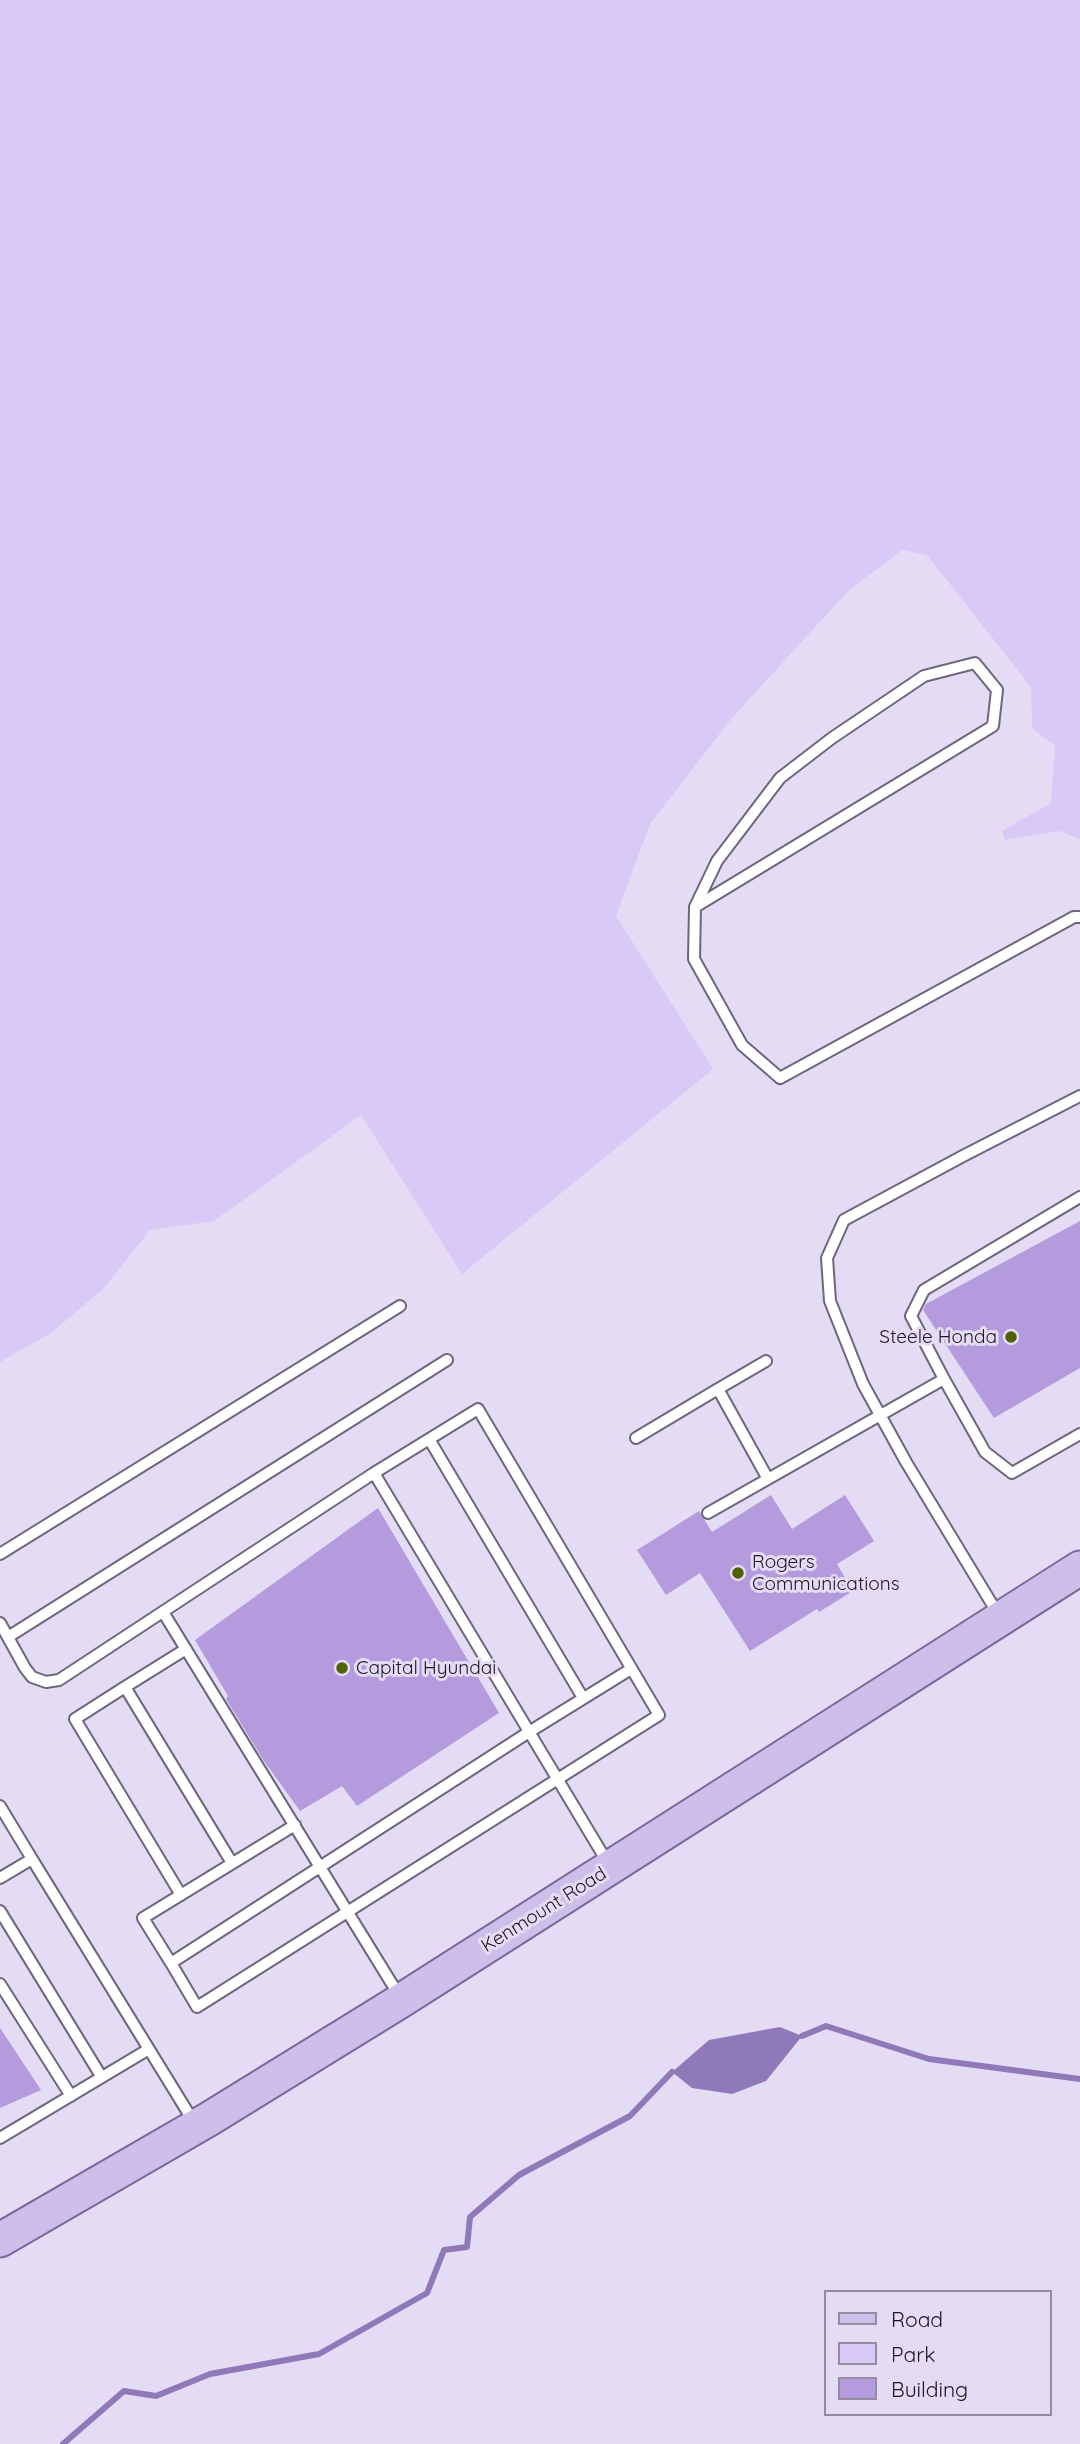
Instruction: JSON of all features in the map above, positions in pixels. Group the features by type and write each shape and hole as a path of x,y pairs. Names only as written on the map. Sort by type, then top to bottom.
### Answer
{"main road":[{"name":"Kenmount Road","path":"0,2240 197,2126 402,2000 1080,1568"}],"lane":[{"path":"695,907 993,726 997,690 975,663 924,676 832,738 780,778 717,861 695,907 694,959 742,1045 780,1078 1074,917 1080,917"},
{"path":"1001,1619 906,1462 863,1384 830,1301 827,1258 844,1220 1080,1096"},
{"path":"1080,1197 924,1290 911,1316 985,1452 1012,1473 1080,1434"},
{"path":"0,1554 400,1306"},
{"path":"8,1637 447,1360"},
{"path":"636,1438 765,1361"},
{"path":"708,1513 944,1379"},
{"path":"718,1389 768,1479"},
{"path":"0,1623 25,1668 33,1677 46,1682 59,1680 374,1473 478,1409 659,1715 197,2007 143,1917 295,1825"},
{"path":"429,1439 583,1699"},
{"path":"374,1473 611,1867"},
{"path":"163,1612 402,2000"},
{"path":"181,1895 75,1720 186,1649"},
{"path":"171,1963 631,1669"},
{"path":"125,1687 232,1863"},
{"path":"0,1805 197,2126"},
{"path":"0,1878 32,1859"},
{"path":"0,1911 102,2076"},
{"path":"0,1984 71,2096"},
{"path":"0,2138 149,2049"}],"green space":[{"path":"0,0 1080,0 1080,839 1060,831 1005,840 1002,831 1051,803 1055,746 1032,728 1031,687 927,555 902,550 849,590 731,719 650,824 616,916 713,1069 462,1274 361,1115 214,1221 150,1230 104,1288 51,1333 0,1362"}],"shaded area":[{"path":"780,2027 802,2036 766,2081 732,2094 692,2088 672,2072 709,2040"}],"building":[{"name":"Steele Honda","path":"1080,1221 1080,1368 994,1418 923,1310 926,1304"},
{"name":"Rogers Communications","path":"771,1495 792,1529 845,1495 874,1541 837,1564 853,1591 819,1612 817,1609 750,1651 700,1573 666,1595 637,1550 699,1511 712,1532"},
{"name":"Capital Hyundai","path":"378,1508 499,1713 357,1806 342,1786 300,1811 264,1761 226,1699 228,1696 195,1640"},
{"path":"0,2028 41,2090 0,2108"}],"waterway":[{"path":"802,2036 826,2026 929,2059 1080,2079"},
{"path":"63,2444 124,2391 156,2396 210,2374 319,2354 427,2293 444,2250 467,2247 470,2217 519,2175 630,2116 672,2072"}],"place":[{"name":"Steele Honda","path":"1011,1337"},
{"name":"Rogers Communications","path":"738,1573"},
{"name":"Capital Hyundai","path":"342,1668"}]}
